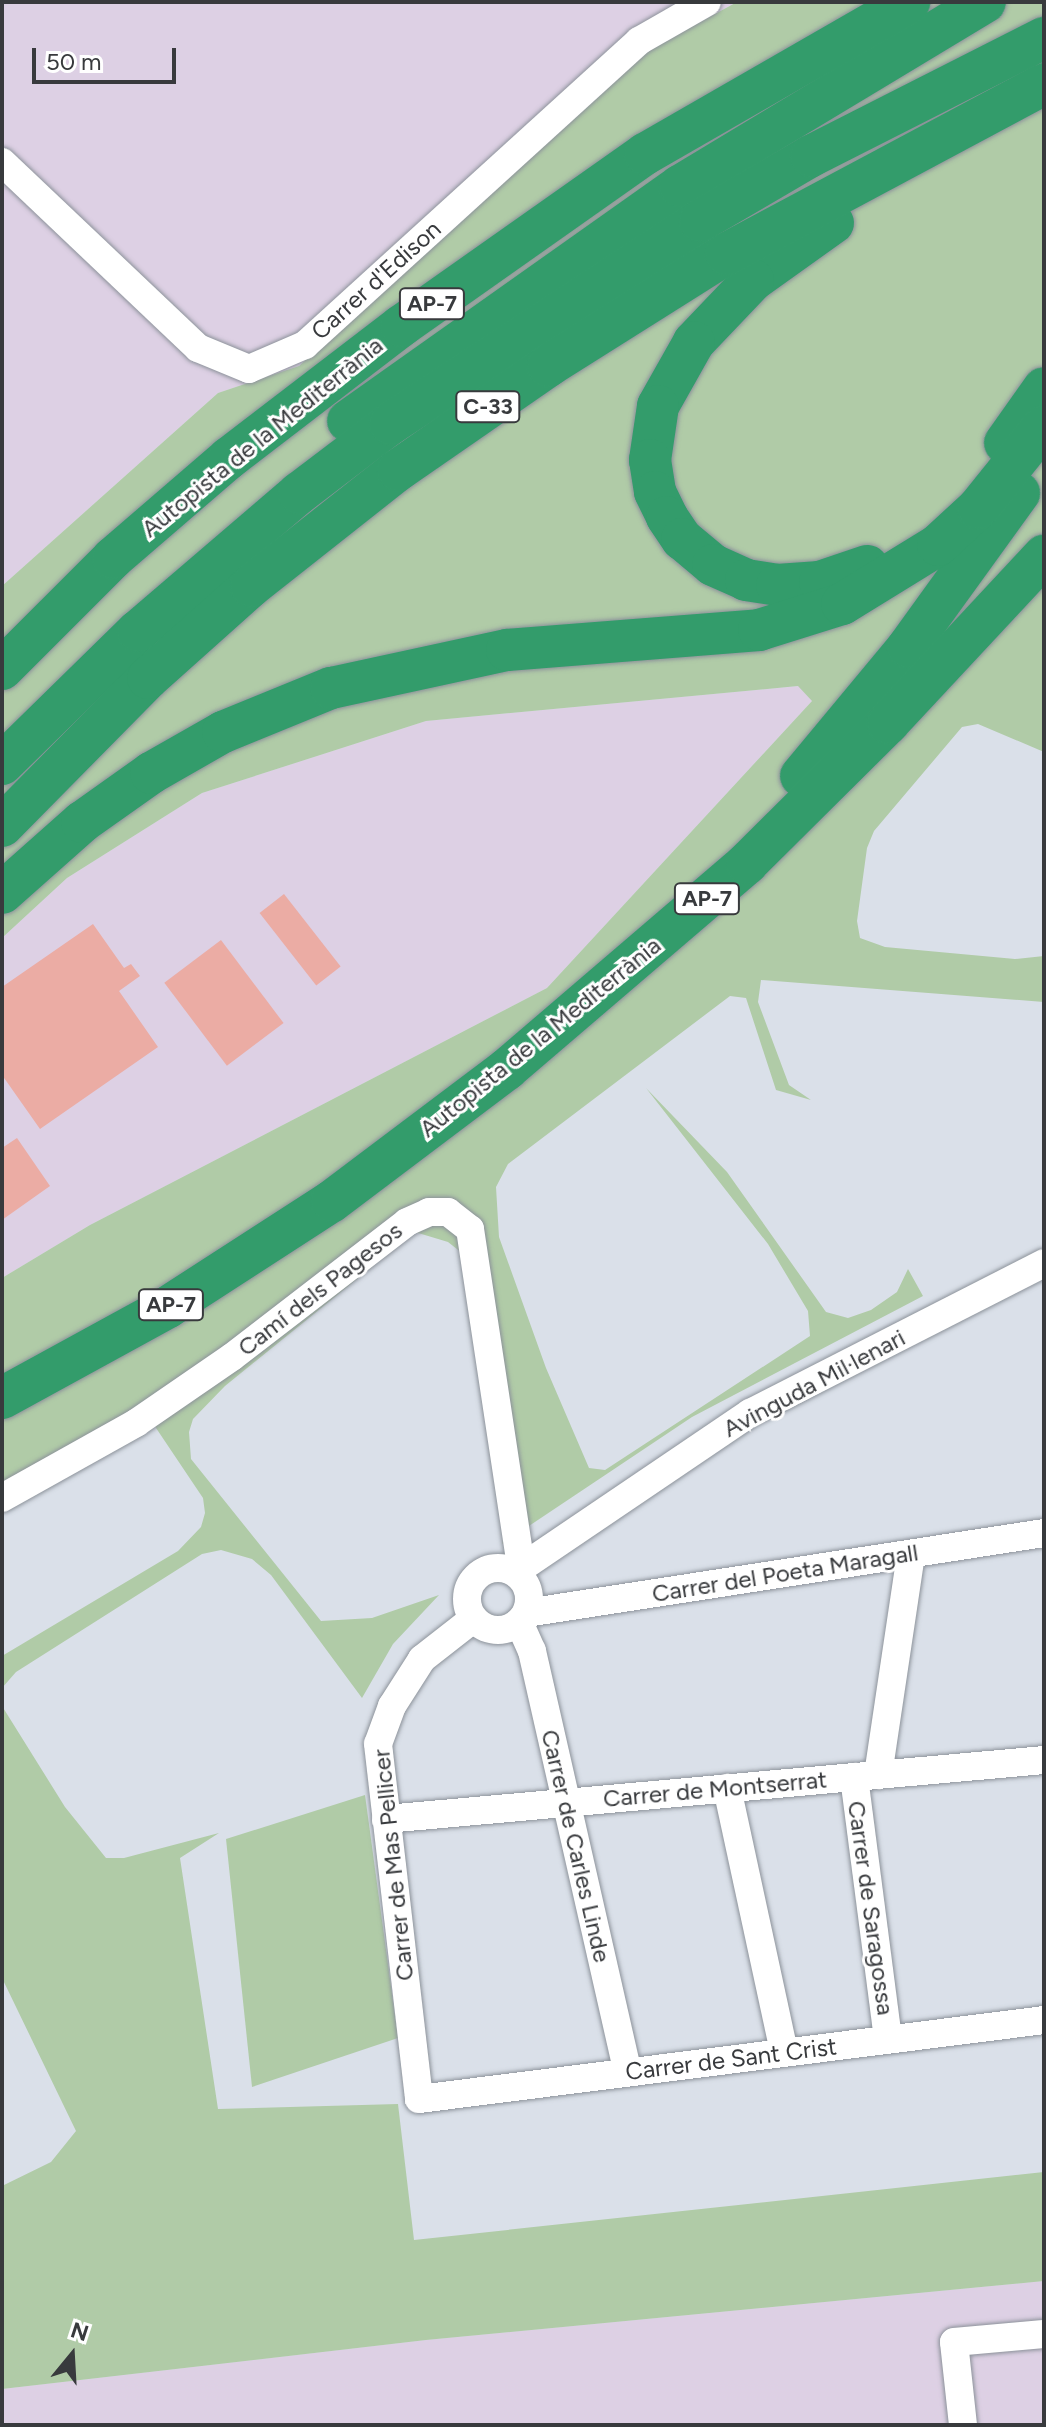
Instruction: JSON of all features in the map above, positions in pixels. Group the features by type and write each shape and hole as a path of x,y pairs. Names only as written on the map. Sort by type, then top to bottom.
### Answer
{"highway":[{"name":"Autopista de la Mediterrània","path":"2,669 113,558 182,498 401,326 645,154 909,2"},
{"path":"2,734 193,547 405,377 680,186 985,2"},
{"name":"C-33","path":"2,764 162,610 299,493 403,415 700,221 811,156 1044,38"},
{"name":"C-33","path":"2,826 148,678 251,586 446,436 726,254 1044,84"},
{"path":"1044,111 821,230 734,299 694,342 658,406 650,460 655,492 682,539 713,565 746,580 777,585 833,578 859,571 897,548 940,514 990,463 1044,388"},
{"path":"2,893 82,822 151,773 223,732 331,688 507,650 759,630 842,604 938,545 978,508 1044,426"},
{"path":"332,1201 641,937 755,827 908,647 1044,453"},
{"name":"Autopista de la Mediterrània","path":"2,1398 168,1307 332,1201 507,1069 670,933 888,723 1044,556"}],"street":[{"name":"Carrer d'Edison","path":"2,162 198,348 249,369 305,345 639,41 707,2"},
{"name":"Camí dels Pagesos","path":"2,1498 136,1423 232,1357 407,1222 429,1212 448,1212 470,1229 520,1572"},
{"name":"Avinguda Mil·lenari","path":"520,1572 750,1413 1044,1263"},
{"name":"Carrer del Poeta Maragall","path":"523,1618 1044,1533"},
{"name":"Carrer de Saragossa","path":"888,2039 866,1776 911,1554"},
{"path":"498,1567 520,1572 528,1591 523,1618 500,1631 473,1619 466,1594 478,1574 498,1567"},
{"name":"Carrer de Carles Linde","path":"523,1618 628,2072"},
{"name":"Carrer de Mas Pellicer","path":"419,2099 378,1744 392,1706 422,1659 473,1619"},
{"name":"Carrer de Montserrat","path":"386,1819 1044,1760"},
{"path":"727,1788 784,2052"},
{"name":"Carrer de Sant Crist","path":"419,2099 1044,2020"},
{"path":"963,2425 954,2342 1044,2334"}],"shaded area":[{"path":"2,2 737,2 649,50 299,366 218,393 2,586"},
{"path":"799,686 812,701 547,988 90,1225 2,1278 2,938 67,878 202,793 426,721"},
{"path":"1044,2281 1044,2425 2,2425 2,2389 426,2340"}],"green space":[{"path":"737,2 1044,2 1044,752 978,724 962,727 874,831 867,848 857,921 860,938 885,947 1015,959 1044,956 1044,1002 761,980 758,1002 789,1085 811,1100 776,1090 746,998 730,996 508,1164 496,1187 499,1237 546,1368 589,1468 605,1470 810,1336 808,1311 768,1244 646,1088 727,1172 826,1312 848,1318 871,1310 897,1292 908,1269 923,1296 692,1417 502,1544 506,1529 462,1253 448,1242 415,1232 225,1386 193,1419 189,1432 191,1459 321,1621 372,1618 439,1595 393,1644 362,1698 271,1575 252,1559 221,1550 202,1554 16,1672 2,1688 2,1656 178,1551 201,1527 205,1513 203,1498 154,1425 2,1510 2,1278 90,1225 547,988 812,701 798,686 426,721 202,793 67,878 2,938 2,586 218,393 299,366 649,50"},
{"path":"2,1706 65,1807 106,1858 124,1858 219,1833 180,1858 218,2109 398,2104 414,2240 1044,2172 1044,2281 426,2340 2,2389 2,2186 51,2162 76,2131 2,1978"},
{"path":"365,1795 398,2038 252,2087 226,1839"}],"building":[{"path":"284,894 341,966 316,986 260,913"},
{"path":"93,924 124,968 131,964 140,976 119,991 158,1047 40,1129 2,1075 2,987"},
{"path":"221,940 284,1023 227,1066 164,983"},
{"path":"17,1138 50,1186 2,1220 2,1148"}]}
